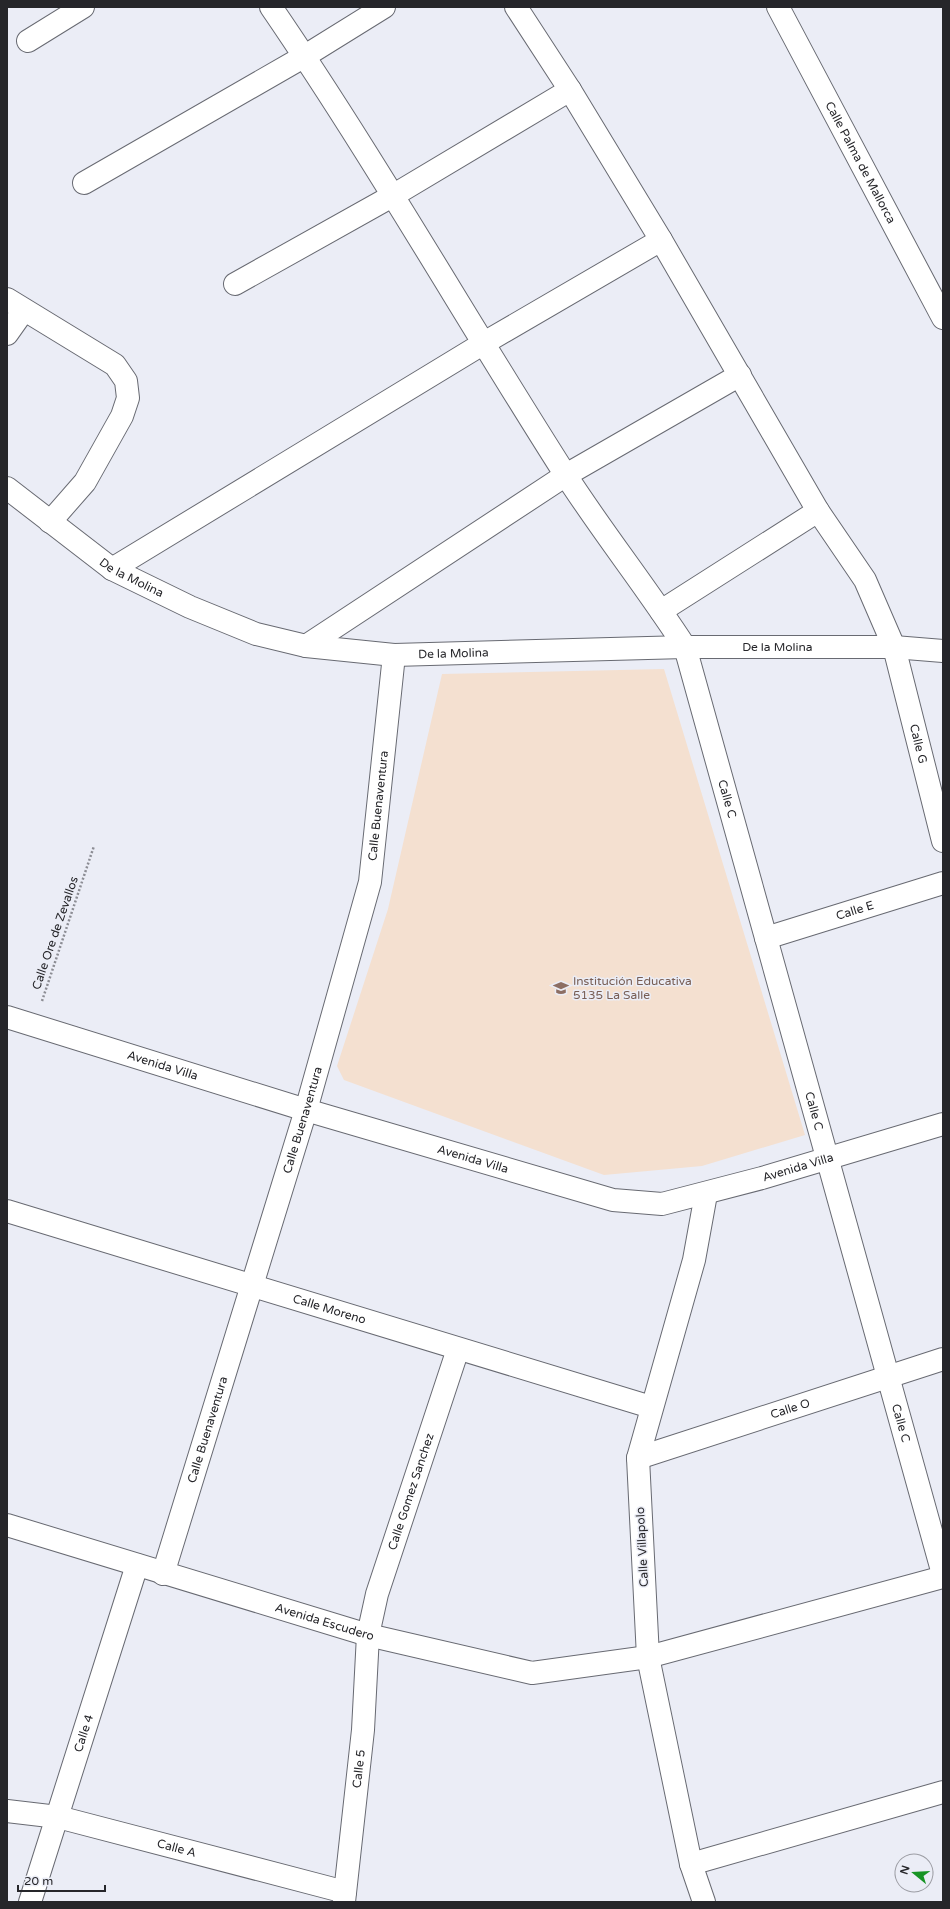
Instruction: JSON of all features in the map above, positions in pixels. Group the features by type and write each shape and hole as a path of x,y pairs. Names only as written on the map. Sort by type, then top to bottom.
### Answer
{"street":[{"path":"28,41 83,7"},
{"name":"Calle C","path":"271,7 305,56 394,195 566,475 685,647 943,1575"},
{"path":"84,183 305,56 384,7"},
{"name":"Calle G","path":"516,7 570,90 661,240 818,511 865,580 894,647 943,841"},
{"name":"Calle Palma de Mallorca","path":"778,7 943,318"},
{"path":"235,284 394,195 570,90"},
{"path":"112,569 484,343 661,240"},
{"path":"7,334 15,304 115,364 126,381 128,398 119,422 84,482 50,522"},
{"path":"306,646 566,475 740,375"},
{"name":"De la Molina","path":"7,488 112,569 190,607 256,634 306,646 394,655 685,647 894,647 943,651"},
{"path":"661,611 818,511"},
{"name":"Calle Buenaventura","path":"163,1574 306,1110 370,882 394,655"},
{"name":"Calle E","path":"766,938 943,883"},
{"name":"Avenida Villa","path":"7,1017 306,1110 613,1200 662,1204 706,1194 943,1124"},
{"name":"Calle Villapolo","path":"704,1902 691,1864 648,1657 638,1458 651,1407 694,1260 706,1194"},
{"name":"Calle Moreno","path":"7,1211 651,1407"},
{"name":"Calle Gomez Sanchez","path":"368,1635 377,1594 458,1349"},
{"name":"Calle O","path":"638,1458 943,1359"},
{"name":"Avenida Escudero","path":"7,1525 163,1574 368,1635 532,1673 648,1657 943,1575"},
{"name":"Calle 4","path":"30,1902 137,1565"},
{"name":"Calle 5","path":"344,1897 363,1730 368,1635"},
{"path":"691,1864 943,1792"},
{"name":"Calle A","path":"7,1811 58,1817 344,1897"}],"path":[{"name":"Calle Ore de Zevallos","path":"34,1025 94,846"}],"shaded area":[{"name":"Institución Educativa 5135 La Salle","path":"664,669 805,1135 702,1166 604,1175 344,1080 337,1066 388,909 442,674"}],"place":[{"name":"Institución Educativa 5135 La Salle","path":"561,988"}]}
